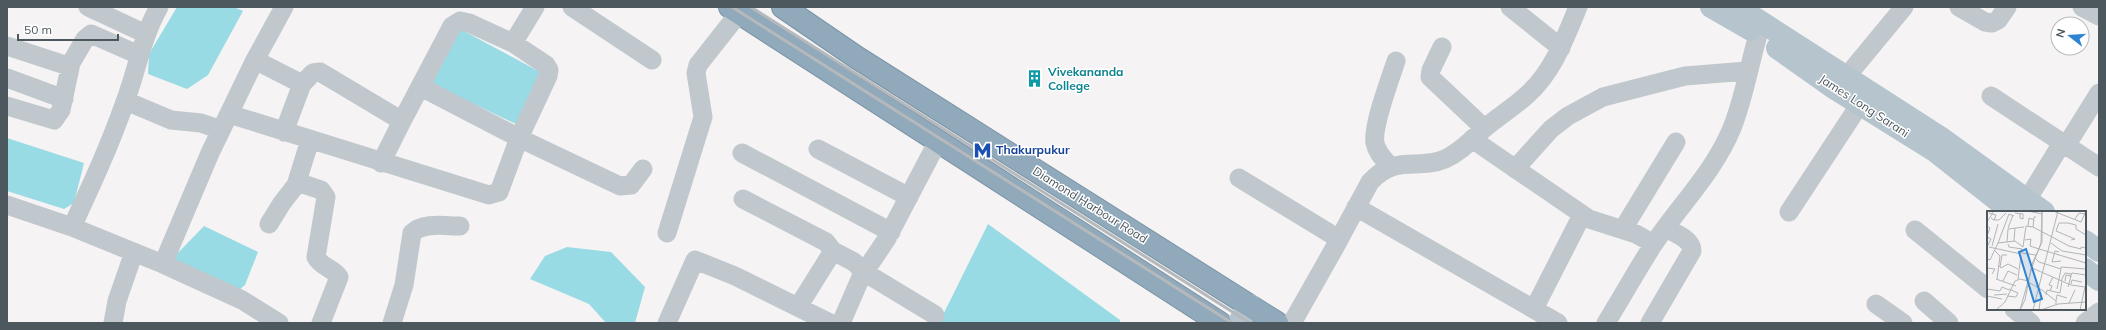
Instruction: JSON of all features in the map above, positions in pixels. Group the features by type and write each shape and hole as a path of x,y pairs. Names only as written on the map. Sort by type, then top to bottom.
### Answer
{"highway":[{"name":"Diamond Harbour Road","path":"787,8 856,57 1277,323"},
{"path":"735,10 1220,323"},
{"path":"842,80 856,57"}],"main road":[{"name":"James Long Sarani","path":"1711,7 1758,35 1860,104 2019,206"},
{"path":"1738,7 1940,137 2019,206 2040,211"},
{"path":"2086,243 2099,252"},
{"path":"2086,270 2099,280"},
{"path":"1238,323 1250,305"}],"street":[{"path":"88,7 146,34"},
{"path":"72,227 126,101 146,34 159,7"},
{"path":"164,264 188,204 225,122 255,60 284,7"},
{"path":"513,43 535,7"},
{"path":"572,7 652,60"},
{"path":"1510,7 1560,48"},
{"path":"1292,323 1370,182 1378,173 1390,166 1444,159 1459,151 1526,96 1540,82 1560,48 1578,7"},
{"path":"1847,76 1904,7"},
{"path":"1959,7 1985,22 1992,23 1998,20 2007,7"},
{"path":"2082,7 2099,16"},
{"path":"667,233 703,117 696,73 698,65 735,10"},
{"path":"126,101 171,120 201,123 225,122 284,132 381,163 489,195 494,195 501,188 519,138 548,76 546,65 513,43 469,23 460,21 452,26 381,163"},
{"path":"7,106 54,120 58,116 64,99 71,63 85,39 91,34 139,55"},
{"path":"1606,323 1654,244 1700,183 1732,130 1743,96 1747,71 1758,35"},
{"path":"7,46 57,63 71,63"},
{"path":"1442,47 1431,70 1430,77 1478,134 1515,169 1582,215 1600,224 1623,229 1654,244"},
{"path":"255,60 302,84"},
{"path":"1390,166 1379,153 1375,143 1376,130 1396,62"},
{"path":"1515,169 1551,130 1568,116 1590,103 1604,97 1685,76 1747,71"},
{"path":"284,132 302,84 313,72 320,72 402,121"},
{"path":"7,78 64,99"},
{"path":"421,87 519,138 620,186 631,185 643,169"},
{"path":"2019,206 2099,93"},
{"path":"1991,96 2099,167"},
{"path":"1789,212 1860,104"},
{"path":"269,224 297,182 310,140"},
{"path":"841,323 864,272 891,232 938,141"},
{"path":"1623,229 1676,142"},
{"path":"818,149 909,197"},
{"path":"742,153 891,232"},
{"path":"1239,178 1339,240"},
{"path":"297,182 321,190 326,197 316,257 319,263 336,273 339,277 321,323"},
{"path":"743,199 826,242 833,251 854,262 864,272 935,315"},
{"path":"7,205 72,227 164,264 242,300 279,323"},
{"path":"1356,207 1558,323"},
{"path":"1534,309 1582,215"},
{"path":"392,323 404,285 412,233 417,228 426,226 460,226"},
{"path":"1650,323 1692,251 1692,246 1688,241 1666,228"},
{"path":"1915,230 1987,288"},
{"path":"798,307 833,251"},
{"path":"113,323 117,301 134,252"},
{"path":"667,323 695,260 830,323"},
{"path":"1924,301 1949,323"},
{"path":"1876,304 1903,323"},
{"path":"2015,310 2031,323"},
{"path":"2085,323 2099,312"}],"water":[{"path":"177,7 234,7 243,11 208,75 187,89 148,74 149,54"},
{"path":"458,28 542,73 516,124 428,82"},
{"path":"7,138 84,163 74,203 64,209 7,191"},
{"path":"988,224 1120,320 1120,323 939,323"},
{"path":"204,226 258,252 245,285 238,291 171,260"},
{"path":"567,247 611,252 645,287 635,323 606,323 589,304 530,279 545,256"}],"railway":[{"path":"732,7 1232,323"},
{"path":"751,7 1250,323"}],"place":[{"name":"Vivekananda College","path":"1035,79"},
{"name":"Thakurpukur","path":"983,150"}]}
